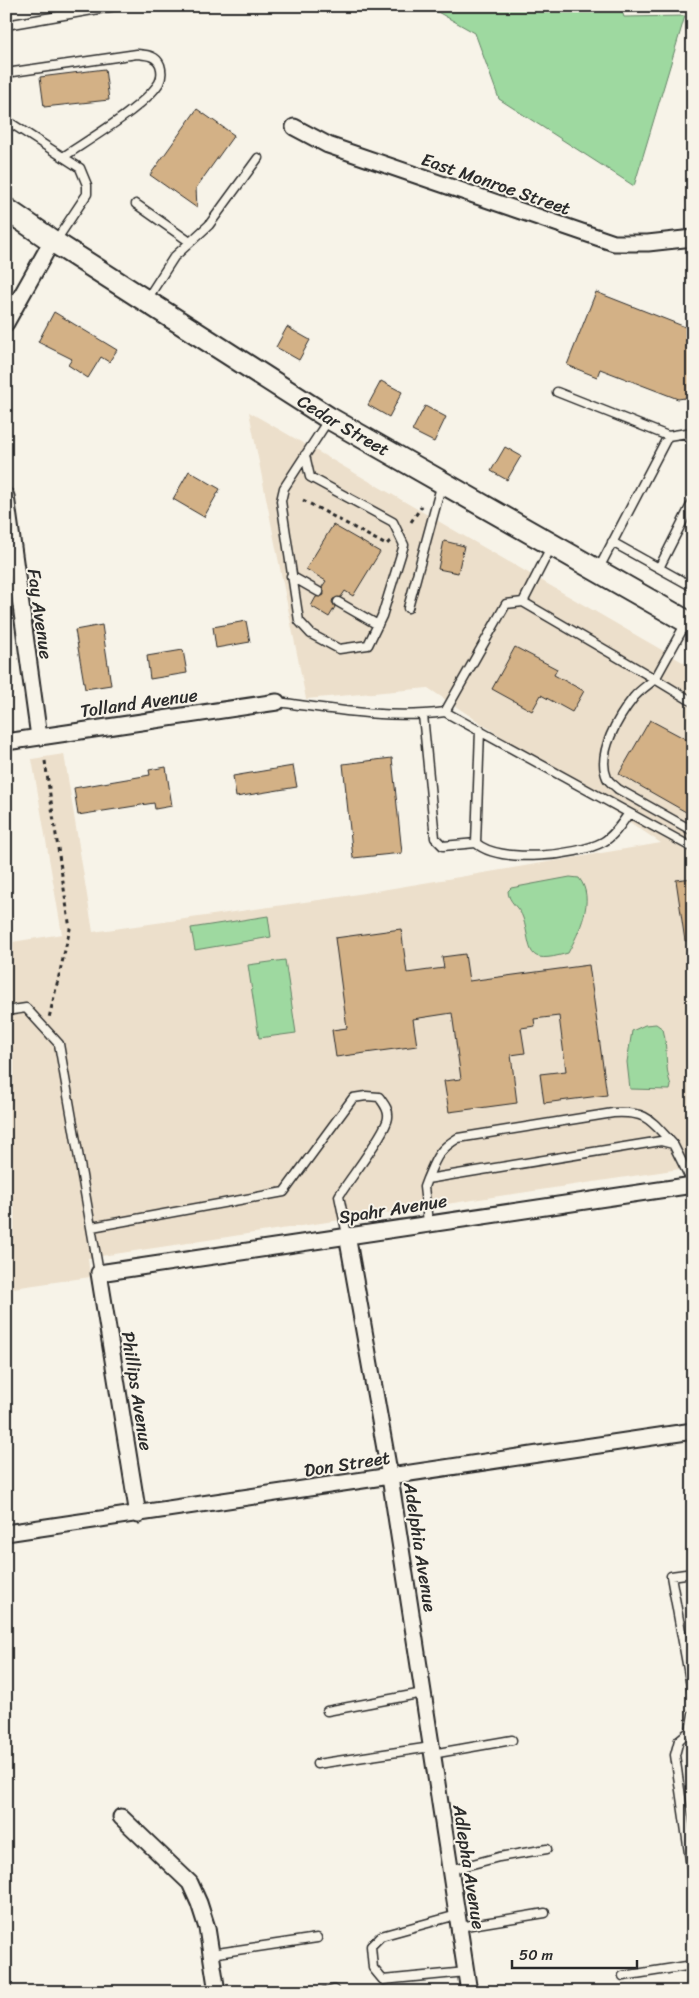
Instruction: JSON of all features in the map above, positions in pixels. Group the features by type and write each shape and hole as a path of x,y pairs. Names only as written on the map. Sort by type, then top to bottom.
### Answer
{"main road":[{"name":"Cedar Street","path":"6,209 53,242 329,418 690,623"}],"street":[{"name":"East Monroe Street","path":"294,127 328,145 614,243 648,243 693,238"},
{"path":"6,323 53,242"},
{"name":"Fay Avenue","path":"6,496 39,736"},
{"name":"Tolland Avenue","path":"6,742 277,702"},
{"name":"Spahr Avenue","path":"99,1273 428,1222 693,1184"},
{"name":"Adelphia Avenue","path":"347,1236 390,1477 432,1751"},
{"name":"Phillips Avenue","path":"99,1273 138,1514"},
{"name":"Don Street","path":"6,1533 693,1431"},
{"name":"Adlepha Avenue","path":"432,1751 469,1992"},
{"path":"121,1817 190,1883 199,1903 211,1954 216,1992"}],"lane":[{"path":"6,25 110,7"},
{"path":"6,73 137,54 149,55 158,61 162,71 159,83 118,121 63,157"},
{"path":"6,120 80,168 84,175 87,194 53,242"},
{"path":"146,301 174,257 209,226 258,158"},
{"path":"136,204 190,242"},
{"path":"557,392 668,436 690,433 693,444"},
{"path":"305,455 310,478 393,522 404,545 378,625 368,645 339,649 311,634 299,621 291,576 281,501 284,488 305,455 329,418"},
{"path":"598,570 668,436"},
{"path":"408,608 442,481"},
{"path":"659,568 693,500"},
{"path":"612,542 693,587"},
{"path":"522,602 553,544"},
{"path":"291,576 319,592"},
{"path":"338,602 378,625"},
{"path":"445,712 506,604 522,602 693,702"},
{"path":"690,623 655,680 635,696 609,739 604,755 604,768 608,779 618,789 693,831"},
{"path":"277,702 370,714 423,715 445,712 693,848"},
{"path":"423,715 435,838 443,846 476,843 490,853 518,856 584,849 605,841 629,813"},
{"path":"476,843 480,730"},
{"path":"6,1011 26,1008 59,1044 99,1273"},
{"path":"92,1226 284,1192 353,1098 378,1097 386,1107 388,1117 385,1129 351,1175 339,1196 347,1236"},
{"path":"428,1222 424,1187 436,1156 443,1147 458,1138 613,1113 634,1112 648,1119 673,1144 693,1184"},
{"path":"427,1179 660,1141 673,1144"},
{"path":"693,1574 671,1576 693,1698"},
{"path":"327,1711 423,1693"},
{"path":"693,1714 692,1730 679,1740 674,1755 693,1881"},
{"path":"317,1764 512,1740"},
{"path":"450,1870 499,1857 547,1849"},
{"path":"466,1972 383,1980 373,1968 371,1946 380,1936 458,1921 545,1913"},
{"path":"211,1954 317,1938"},
{"path":"623,1976 693,1965"},
{"path":"324,1992 334,1990"}],"path":[{"path":"303,500 386,545 395,537"},
{"path":"412,522 425,501"},
{"path":"45,761 70,929 55,1002 46,1028"}],"shaded area":[{"path":"249,412 693,668 693,1031 690,1032 693,1054 693,1167 88,1258 90,1277 6,1289 6,943 62,934 32,759 64,754 93,932 340,897 661,843 428,688 306,699"}],"green space":[{"path":"427,6 620,6 624,17 685,16 634,186 499,99 475,33"},
{"path":"570,877 579,878 584,886 586,905 581,926 568,953 554,957 543,958 537,956 532,952 523,918 510,898 508,891 511,888"},
{"path":"268,916 271,937 195,950 191,928"},
{"path":"285,960 296,1033 259,1038 248,965"},
{"path":"656,1024 663,1029 670,1090 630,1089 627,1062 632,1031 645,1025"}],"building":[{"path":"105,69 109,100 44,107 40,77"},
{"path":"197,109 234,135 196,188 197,208 150,175"},
{"path":"596,292 693,330 692,397 678,399 600,369 597,377 567,365"},
{"path":"54,312 117,350 109,362 101,357 88,378 68,365 72,359 38,342"},
{"path":"287,327 310,340 299,360 276,347"},
{"path":"381,381 402,392 389,417 368,405"},
{"path":"425,406 446,417 434,442 412,431"},
{"path":"505,447 521,456 507,480 491,471"},
{"path":"189,471 220,489 204,517 173,499"},
{"path":"333,525 380,552 353,596 345,591 341,597 333,599 332,602 335,607 329,617 311,606 316,597 324,595 322,587 326,581 306,569"},
{"path":"444,541 464,546 458,573 438,569"},
{"path":"246,621 250,642 216,648 213,627"},
{"path":"102,625 111,685 85,689 75,630"},
{"path":"515,647 557,669 554,675 584,691 572,712 541,695 532,711 492,689"},
{"path":"183,650 187,673 150,679 147,656"},
{"path":"650,720 693,743 693,816 619,774"},
{"path":"392,758 402,853 353,858 343,764"},
{"path":"293,766 297,787 236,797 233,776"},
{"path":"166,767 172,806 155,809 154,803 78,815 74,788 150,775 149,770"},
{"path":"693,878 693,940 685,941 676,880"},
{"path":"401,929 407,973 444,968 442,957 465,954 469,981 589,965 607,1095 544,1103 540,1074 566,1071 559,1016 534,1019 535,1026 521,1028 525,1053 511,1055 517,1103 449,1112 444,1081 461,1079 452,1013 413,1019 417,1046 336,1057 332,1030 347,1028 335,938"}]}
